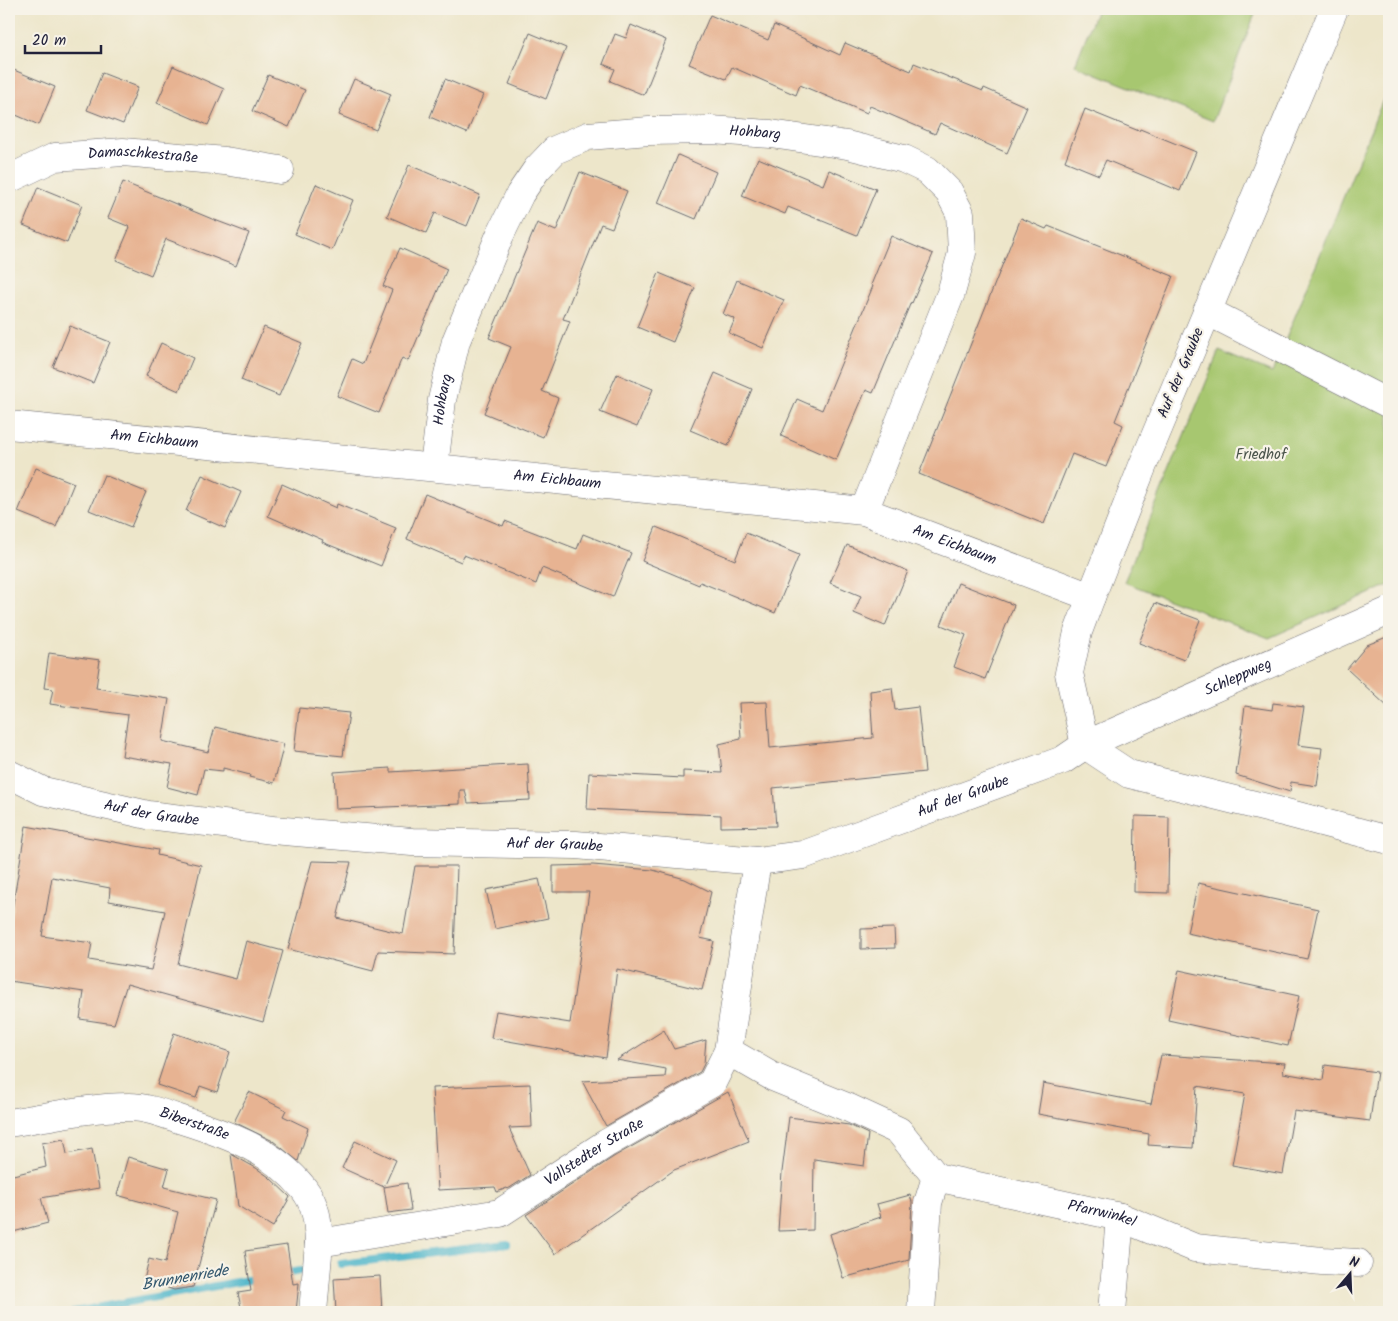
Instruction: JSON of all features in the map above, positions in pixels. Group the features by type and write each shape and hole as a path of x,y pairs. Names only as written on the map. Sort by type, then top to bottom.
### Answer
{"street":[{"name":"Auf der Graube","path":"9,774 43,791 148,815 273,830 412,842 576,845 758,861 803,855 1063,760 1085,745 1069,673 1078,632 1090,597 1207,311 1334,9"},
{"name":"Hohbarg","path":"434,467 442,400 456,342 500,235 520,194 536,169 555,150 588,136 640,131 711,130 771,134 847,145 904,159 927,170 948,192 960,213 962,253 951,293 864,511"},
{"name":"Damaschkestraße","path":"9,179 56,157 123,152 225,161 280,170"},
{"path":"1207,311 1389,404"},
{"name":"Am Eichbaum","path":"9,425 864,511 1090,597"},
{"name":"Schleppweg","path":"1085,745 1389,611"},
{"path":"1085,745 1129,774 1389,840"},
{"name":"Vallstedter Straße","path":"319,1243 500,1213 607,1144 712,1083 728,1051 758,861"},
{"path":"728,1051 773,1077 899,1131 936,1177 928,1203 921,1312"},
{"name":"Biberstraße","path":"9,1123 102,1108 131,1107 163,1114 234,1137 278,1163 305,1190 317,1214 319,1243"},
{"name":"Pfarrwinkel","path":"936,1177 1120,1216 1195,1248 1358,1263"},
{"path":"1112,1312 1120,1216"},
{"path":"313,1312 319,1243"}],"green space":[{"path":"1097,9 1257,9 1213,121 1075,65"},
{"name":"Friedhof","path":"1389,85 1389,585 1269,638 1124,582 1219,351 1272,373"}],"building":[{"path":"710,15 768,40 774,25 840,55 845,43 911,71 914,63 983,91 984,88 1027,107 1007,153 940,123 935,134 870,106 867,113 800,85 796,95 732,67 726,79 689,64"},
{"path":"631,25 666,40 644,95 610,81 615,69 603,64 615,34 626,38"},
{"path":"530,33 566,48 546,99 509,84"},
{"path":"173,66 224,89 208,125 157,103"},
{"path":"9,68 55,87 39,125 9,112"},
{"path":"102,73 138,87 123,124 87,110"},
{"path":"268,75 305,90 289,127 252,111"},
{"path":"354,79 391,94 376,130 339,115"},
{"path":"445,79 483,95 467,133 430,117"},
{"path":"1085,109 1196,152 1180,191 1106,160 1099,175 1065,161"},
{"path":"678,155 716,172 696,219 658,203"},
{"path":"758,158 823,185 829,170 876,189 857,235 788,207 785,214 742,196"},
{"path":"409,165 480,195 467,226 435,213 426,233 387,216"},
{"path":"580,172 627,191 612,228 601,224 563,319 570,321 542,391 558,398 543,437 484,413 511,347 489,338 537,223 556,231"},
{"path":"123,182 249,233 236,266 166,239 151,275 116,260 130,227 108,218"},
{"path":"316,184 353,200 332,250 295,234"},
{"path":"38,187 82,205 67,243 23,225"},
{"path":"1021,218 1046,229 1048,226 1173,276 1115,421 1123,425 1106,467 1072,454 1044,524 919,474"},
{"path":"891,236 933,254 873,393 866,390 836,460 781,436 797,399 822,410 873,286 871,285"},
{"path":"400,248 447,269 408,361 402,358 379,413 337,396 352,359 363,364 392,290 383,286"},
{"path":"659,273 695,288 673,342 637,327"},
{"path":"737,280 784,300 763,348 729,333 735,319 723,314"},
{"path":"70,326 110,342 93,383 53,367"},
{"path":"264,327 302,343 279,396 241,380"},
{"path":"161,343 193,358 179,391 146,376"},
{"path":"715,373 752,389 728,446 690,430"},
{"path":"617,374 653,389 637,427 600,412"},
{"path":"36,468 74,483 56,527 18,512"},
{"path":"104,475 146,492 131,527 89,510"},
{"path":"202,475 241,492 225,528 186,511"},
{"path":"282,484 336,508 337,504 396,528 381,566 322,542 323,540 268,516"},
{"path":"425,494 503,526 505,521 577,549 583,534 631,553 613,597 542,568 536,584 464,555 461,562 407,539"},
{"path":"656,527 735,560 746,533 799,555 775,613 700,582 699,585 642,561"},
{"path":"847,545 908,571 885,626 854,613 861,596 830,583"},
{"path":"958,583 1014,605 985,679 954,667 966,635 941,625"},
{"path":"1155,603 1200,620 1184,660 1139,643"},
{"path":"1389,636 1389,708 1347,669 1367,645"},
{"path":"49,653 100,660 96,688 169,699 162,741 208,752 215,727 284,744 274,783 223,768 223,771 204,769 198,795 167,787 172,764 122,756 128,715 50,704 53,689 44,688"},
{"path":"892,688 895,710 918,707 925,772 773,788 776,826 721,827 721,815 587,809 589,773 683,778 683,771 722,773 719,744 741,739 739,703 767,702 770,748 873,738 870,691"},
{"path":"1273,703 1304,707 1298,745 1322,748 1317,786 1291,782 1290,792 1236,775 1245,706 1272,710"},
{"path":"299,708 349,713 343,756 294,751"},
{"path":"528,764 530,800 468,803 465,790 460,790 460,804 336,809 334,772 390,768 390,772"},
{"path":"1135,816 1169,817 1168,893 1134,892"},
{"path":"26,826 158,850 157,855 201,865 178,964 236,979 246,941 283,951 263,1022 127,984 114,1024 80,1019 84,992 9,981 9,928","holes":["52,877 110,888 109,901 165,911 151,970 89,960 92,943 42,936"]},
{"path":"312,861 351,862 337,918 403,934 415,866 457,866 454,954 378,951 373,971 288,949"},
{"path":"593,865 653,870 685,879 711,892 700,938 714,941 702,990 617,969 606,1058 491,1038 496,1011 570,1023 589,892 553,892 553,866"},
{"path":"539,879 548,918 495,929 486,890"},
{"path":"1198,883 1318,909 1307,959 1187,933"},
{"path":"894,928 895,948 861,949 861,929"},
{"path":"1179,970 1299,996 1288,1046 1168,1020"},
{"path":"664,1030 674,1049 706,1040 704,1064 700,1072 606,1126 582,1081 665,1077 666,1069 617,1060"},
{"path":"174,1033 230,1052 217,1092 200,1086 196,1098 157,1085"},
{"path":"1161,1055 1285,1063 1283,1073 1323,1080 1325,1065 1377,1072 1370,1121 1294,1111 1283,1174 1232,1165 1245,1094 1197,1086 1193,1148 1148,1145 1149,1134 1038,1114 1043,1083 1151,1104"},
{"path":"530,1084 532,1127 509,1128 530,1175 508,1189 497,1192 495,1187 438,1190 432,1088"},
{"path":"249,1092 286,1110 283,1116 308,1128 298,1161 273,1141 234,1122"},
{"path":"728,1092 749,1141 674,1170 555,1254 526,1215 615,1156"},
{"path":"789,1117 849,1125 868,1134 864,1166 814,1159 813,1230 778,1231 782,1172"},
{"path":"64,1139 67,1154 92,1149 99,1188 41,1198 48,1223 9,1233 9,1176 46,1167 42,1143"},
{"path":"355,1141 396,1160 384,1187 342,1168"},
{"path":"231,1154 269,1177 290,1197 273,1227 238,1206"},
{"path":"128,1157 169,1169 164,1187 216,1200 193,1287 174,1290 144,1280 149,1259 165,1263 178,1212 117,1195"},
{"path":"407,1183 411,1210 388,1213 384,1187"},
{"path":"910,1195 912,1202 909,1260 843,1278 830,1234 881,1217 877,1204"},
{"path":"287,1245 293,1284 299,1283 296,1312 242,1312 238,1293 251,1291 245,1251"},
{"path":"380,1276 382,1312 336,1312 334,1279"}],"waterway":[{"name":"Brunnenriede","path":"341,1264 507,1244"},
{"name":"Brunnenriede","path":"283,1274 300,1271"},
{"name":"Brunnenriede","path":"74,1312 259,1278"}]}
